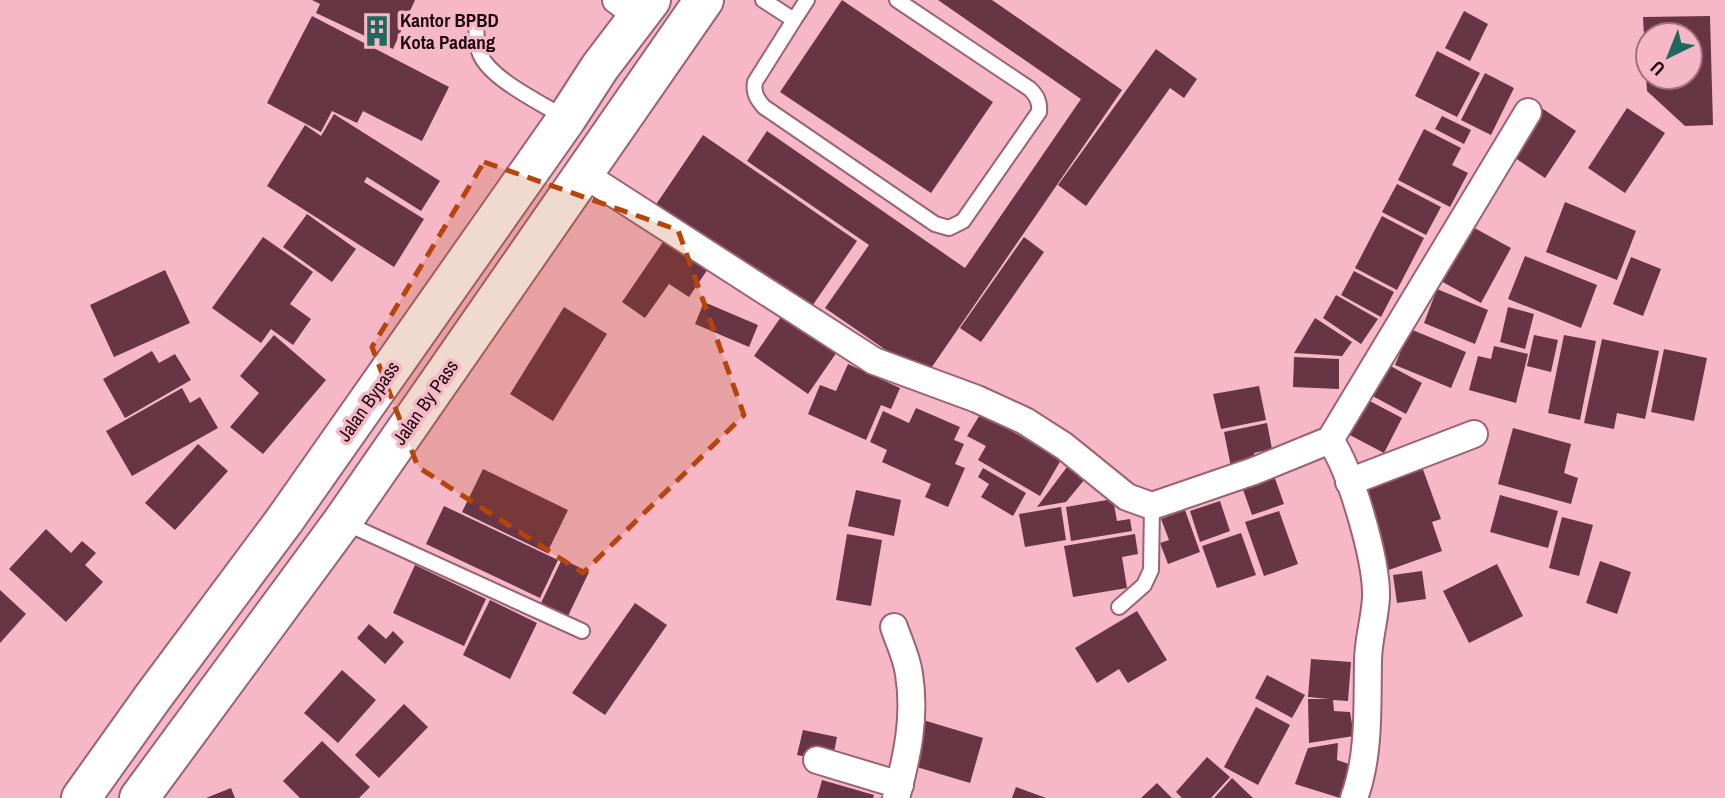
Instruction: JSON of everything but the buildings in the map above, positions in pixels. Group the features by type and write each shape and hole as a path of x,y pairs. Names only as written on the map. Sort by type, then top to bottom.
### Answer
{"highway":[{"name":"Jalan By Pass","path":"139,798 342,522 704,0"},
{"name":"Jalan Bypass","path":"81,798 292,510 567,118 635,6"}],"street":[{"path":"582,173 874,361 977,399 1025,421 1064,446 1127,497 1152,506 1254,471 1330,440 1528,112"},
{"path":"1349,482 1474,434"},
{"path":"1330,440 1341,455 1373,561 1376,596 1368,651 1367,719 1362,777 1354,798"},
{"path":"817,760 898,792 912,731 912,702 909,672 894,627"}],"lane":[{"path":"763,0 794,20"},
{"path":"807,0 755,82 757,100 935,224 949,228 963,221 1039,113 1040,106 1030,89 897,0"},
{"path":"476,26 480,54 494,71 567,118"},
{"path":"1119,607 1144,584 1151,570 1152,506"},
{"path":"342,522 582,631"}],"highlighted area":[{"path":"484,162 678,230 744,415 583,573 418,467 372,347"}],"place":[{"name":"Kantor BPBD Kota Padang","path":"377,31"}]}
